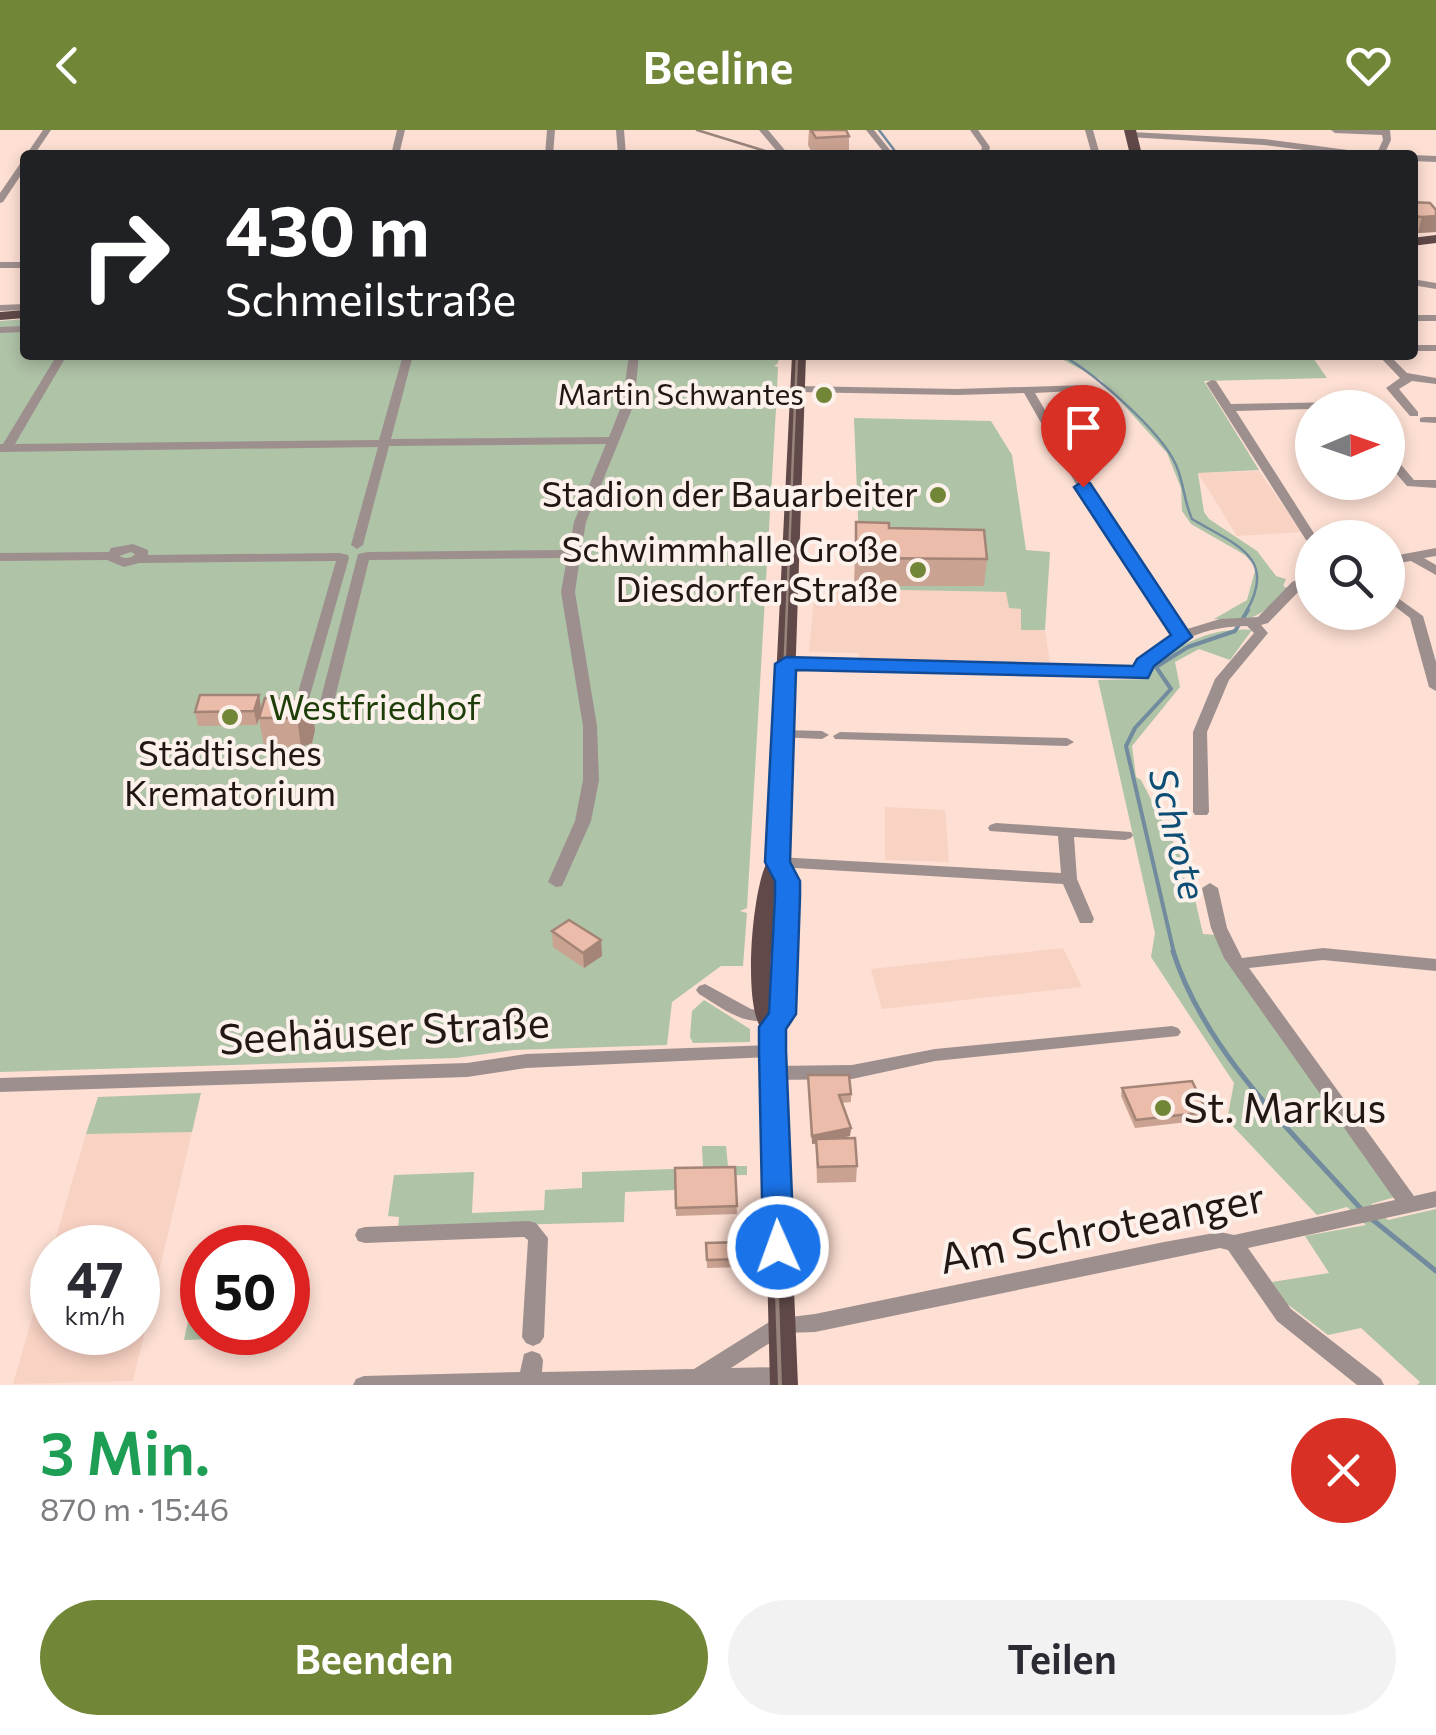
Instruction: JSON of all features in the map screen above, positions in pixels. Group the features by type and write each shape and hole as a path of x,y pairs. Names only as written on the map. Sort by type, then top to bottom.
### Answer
{"main road":[{"path":"784,1380 771,1042 783,1014 787,881 778,862 798,360"}],"street":[{"path":"763,130 781,150"},
{"path":"870,130 886,150"},
{"path":"1289,144 1290,130"},
{"path":"1335,130 1386,132"},
{"path":"1130,132 1329,150"},
{"path":"0,200 20,170"},
{"path":"4,448 59,360"},
{"path":"327,702 364,551 384,444 407,360"},
{"path":"556,882 584,821 591,780 590,726 568,592 580,522 628,404 633,360"},
{"path":"1387,360 1409,378 1436,381"},
{"path":"1409,378 1392,387 1425,418"},
{"path":"1212,383 1299,520"},
{"path":"797,389 1087,388"},
{"path":"1027,389 1102,518 1182,637"},
{"path":"1226,408 1295,406"},
{"path":"4,448 611,440"},
{"path":"1405,476 1410,482 1436,484"},
{"path":"0,556 112,556 120,562 140,555 578,549"},
{"path":"1405,557 1436,552"},
{"path":"304,696 341,554"},
{"path":"1412,556 1436,571"},
{"path":"786,664 1141,673 1145,663 1182,637 1221,623 1247,624 1266,618 1295,587"},
{"path":"1405,608 1416,616 1436,687"},
{"path":"1201,812 1200,732 1222,678 1261,632 1247,624"},
{"path":"783,734 822,736"},
{"path":"840,736 1067,742"},
{"path":"996,828 1124,835"},
{"path":"1066,832 1069,878 1086,920"},
{"path":"778,862 1069,878"},
{"path":"1210,888 1219,928 1236,964 1408,1205"},
{"path":"1236,964 1322,954 1436,965"},
{"path":"705,990 748,1015 771,1042"},
{"name":"Seehäuser Straße","path":"0,1085 468,1070 526,1061 771,1042 852,1072 935,1054 1172,1032"},
{"name":"Am Schroteanger","path":"781,1325 816,1323 1436,1199"},
{"path":"365,1235 528,1230 538,1238 533,1336"},
{"path":"1234,1242 1284,1315 1362,1382"},
{"path":"702,1376 781,1325"},
{"path":"364,1385 531,1375 784,1380"}],"shaded area":[{"path":"1259,471 1295,523 1295,532 1237,536 1198,473"},
{"path":"833,588 1007,592 1009,608 1021,609 1021,629 1045,630 1050,663 859,658 858,653 809,652 814,596 833,596"},
{"path":"885,807 945,810 949,862 885,860"},
{"path":"1063,948 1082,987 882,1009 871,969"},
{"path":"192,1132 160,1267 160,1225 59,1225 86,1134"},
{"path":"30,1325 30,1355 139,1355 133,1381 13,1384"}],"green space":[{"name":"Westfriedhof","path":"20,319 20,360 778,360 774,366 778,367 777,391 747,908 740,911 747,913 743,966 721,966 672,1002 667,1045 514,1050 456,1058 0,1072 0,321"},
{"path":"1063,360 1314,360 1327,378 1204,381 1259,470 1198,473 1204,512 1257,551 1276,576 1286,579 1283,586 1287,588 1270,606 1248,618 1214,619 1247,600 1256,567 1245,555 1191,524 1182,511 1181,488 1167,453 1101,380"},
{"name":"Stadion der Bauarbeiter","path":"854,418 991,421 1012,455 1026,550 1050,552 1045,630 1021,630 1021,609 1009,608 1006,592 854,589 859,541"},
{"path":"1252,630 1230,660 1199,649 1175,662 1180,687 1132,746 1136,777 1182,859 1186,894 1194,895 1203,934 1217,935 1395,1197 1371,1204 1388,1220 1436,1209 1436,1385 1417,1385 1420,1382 1361,1328 1328,1335 1286,1303 1272,1282 1329,1273 1305,1236 1366,1225 1347,1207 1317,1215 1227,1120 1234,1083 1151,957 1155,933 1098,680 1149,679 1152,664 1188,643 1225,631"},
{"path":"704,1000 750,1029 750,1042 693,1043 692,1011"},
{"path":"201,1093 192,1132 86,1134 98,1097"},
{"path":"702,1146 726,1146 728,1166 747,1166 747,1175 676,1176 675,1190 625,1192 624,1222 398,1228 399,1217 388,1216 394,1175 474,1172 472,1213 544,1210 545,1190 582,1188 582,1172 703,1168"}],"building":[{"path":"811,130 846,130 849,136 816,138"},
{"path":"1418,202 1430,203 1436,216 1418,217"},
{"path":"856,522 889,523 889,528 984,530 987,559 856,558"},
{"path":"200,695 259,695 254,711 195,712"},
{"path":"265,698 311,701 308,714 297,718 259,718"},
{"path":"569,920 601,940 583,953 552,931"},
{"path":"808,1075 849,1075 851,1094 839,1095 851,1128 812,1136"},
{"name":"St. Markus","path":"1192,1081 1207,1112 1136,1120 1122,1088"},
{"path":"855,1138 857,1166 818,1167 816,1139"},
{"path":"735,1167 737,1206 676,1208 675,1168"},
{"path":"744,1242 745,1259 707,1260 706,1243"}],"waterway":[{"name":"Schrote","path":"879,130 894,150"},
{"name":"Schrote","path":"1070,360 1109,389 1168,451 1192,519 1247,554 1257,577 1246,612"},
{"name":"Schrote","path":"1174,953 1126,746 1135,728 1171,689 1156,667 1188,647 1235,631 1248,610"},
{"name":"Schrote","path":"1173,951 1206,1024 1229,1057 1280,1121 1362,1210"},
{"name":"Schrote","path":"1373,1220 1436,1271"}],"tram line":[{"path":"697,130 762,150"},
{"path":"773,953 797,360"},
{"path":"773,951 769,1051 780,1385"}],"place":[{"name":"Martin Schwantes","path":"824,395"},
{"name":"Stadion der Bauarbeiter","path":"938,495"},
{"name":"Schwimmhalle Große Diesdorfer Straße","path":"918,570"},
{"name":"Städtisches Krematorium","path":"230,717"},
{"name":"St. Markus","path":"1163,1108"}],"route":[{"path":"778,1247 772,1051 773,1027 783,1014 787,881 778,862 786,664 1141,673 1145,663 1182,637 1083,487"}]}
